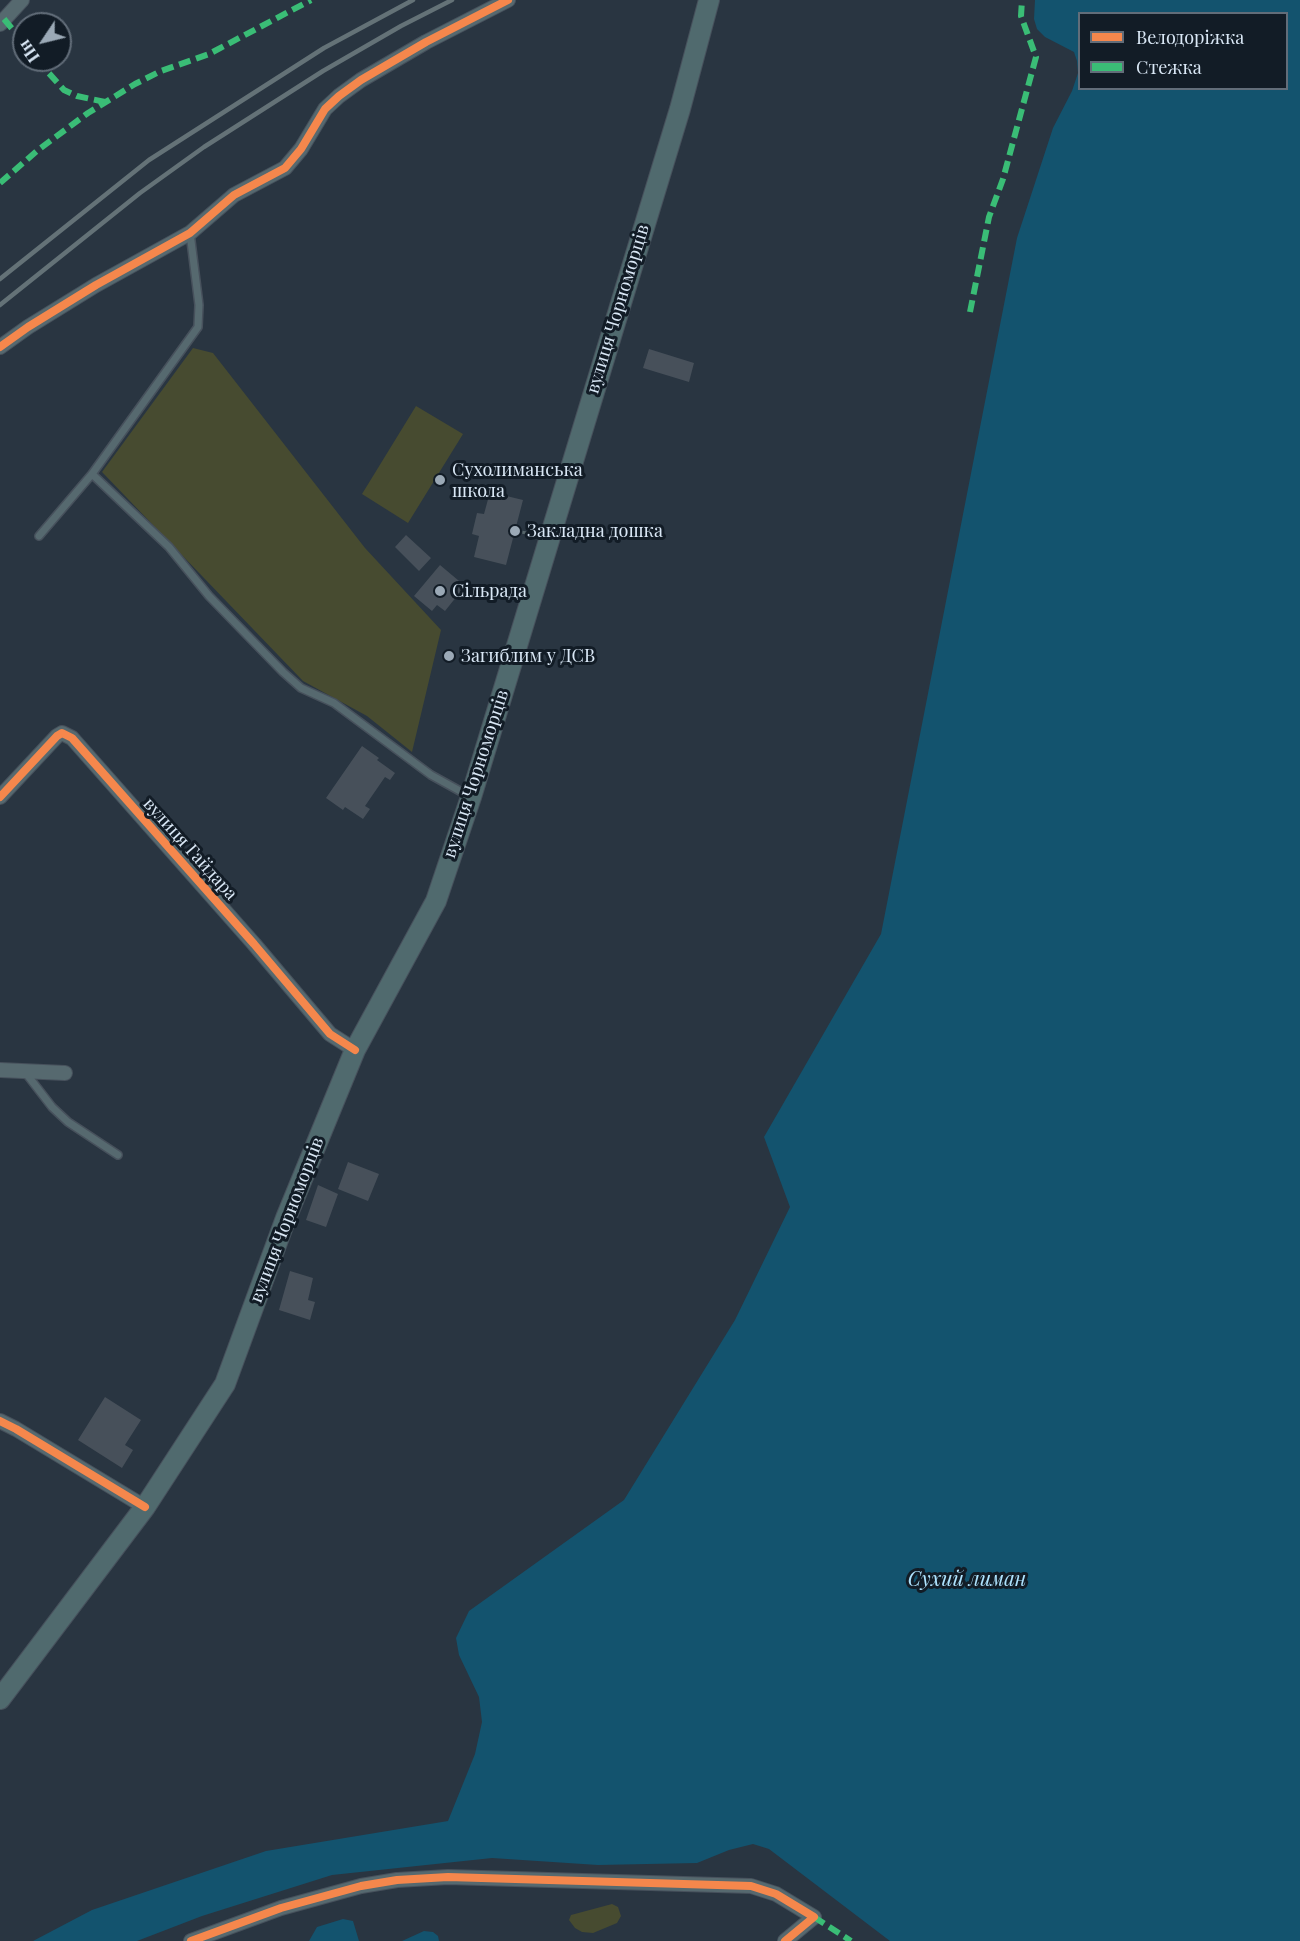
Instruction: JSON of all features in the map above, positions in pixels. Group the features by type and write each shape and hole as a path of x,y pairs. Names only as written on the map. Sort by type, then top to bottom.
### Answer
{"main road":[{"name":"вулиця Чорноморців","path":"0,1699 145,1507 225,1384 286,1218 355,1050 436,901 471,797 680,109 709,0"}],"street":[{"path":"0,24 22,0"},
{"path":"0,347 96,285 190,233 234,195 285,168 301,149 325,109 339,96 388,63 508,0"},
{"name":"вулиця Гайдара","path":"0,797 57,736 62,733 72,738 254,944 330,1034 355,1050"},
{"path":"0,1070 65,1073"},
{"path":"0,1421 145,1507"},
{"path":"191,1941 281,1908 325,1895 361,1886 426,1877 711,1883 751,1886 776,1894 814,1917 784,1941"}],"lane":[{"path":"39,536 92,474 198,327 199,305 190,233"},
{"path":"92,474 169,547 209,596 283,672 302,688 334,703 431,775 471,797"},
{"path":"24,1071 52,1107 68,1122 118,1155"}],"green space":[{"path":"193,348 213,353 365,548 441,630 412,752 367,716 303,681 102,472"},
{"path":"416,406 463,434 408,523 362,494"},
{"path":"612,1904 618,1907 621,1916 617,1923 593,1933 582,1932 575,1928 569,1920 571,1915"}],"water":[{"name":"Сухий лиман","path":"1035,0 1300,0 1300,1941 890,1941 769,1849 753,1844 729,1850 697,1863 598,1865 492,1858 332,1875 202,1916 137,1941 33,1941 92,1910 266,1851 448,1821 475,1754 482,1722 479,1697 459,1655 456,1638 469,1611 624,1500 735,1320 790,1207 764,1137 881,934 1017,238 1053,128 1072,91 1078,73 1074,52 1045,37 1037,29 1034,19"},
{"path":"343,1919 353,1921 359,1941 309,1941 317,1927"},
{"path":"424,1931 433,1932 438,1936 439,1941 402,1941"}],"building":[{"path":"649,349 694,363 689,382 643,368"},
{"path":"490,492 523,500 506,565 474,557 479,536 472,534 477,513 484,514"},
{"path":"406,535 431,558 419,571 395,547"},
{"name":"Сільрада","path":"440,565 465,586 445,611 437,605 432,611 414,596"},
{"path":"362,746 395,773 390,780 385,777 365,806 370,809 363,819 345,807 343,810 326,798"},
{"path":"348,1162 379,1174 368,1201 338,1189"},
{"path":"318,1185 338,1194 326,1227 306,1220"},
{"path":"290,1271 313,1278 308,1300 315,1302 310,1320 279,1310"},
{"path":"105,1397 141,1420 125,1445 133,1450 122,1468 78,1440"}],"railway":[{"path":"0,279 149,160 324,48 413,0"},
{"path":"0,305 140,193 204,147 323,71 401,26 452,0"}],"marked path":[{"path":"0,183 38,150 88,113 135,84 161,71 209,54 311,0"},
{"path":"970,312 989,217 1003,179 1036,57 1021,16 1022,0"},
{"path":"4,19 12,29"},
{"path":"48,72 64,90 77,96 105,102"},
{"path":"814,1917 851,1941"}],"cycle path":[{"path":"0,347 96,285 190,233 234,195 285,168 301,149 325,109 361,80 426,42 508,0"},
{"path":"0,797 57,736 62,733 72,738 254,944 330,1034 355,1050"},
{"path":"0,1421 145,1507"},
{"path":"191,1941 281,1908 361,1886 397,1880 448,1877 751,1886 776,1894 814,1917 785,1941"}],"place":[{"name":"Сухолиманська школа","path":"440,480"},
{"name":"Закладна дошка","path":"515,531"},
{"name":"Сільрада","path":"440,591"},
{"name":"Загиблим у ДСВ","path":"449,656"}]}
